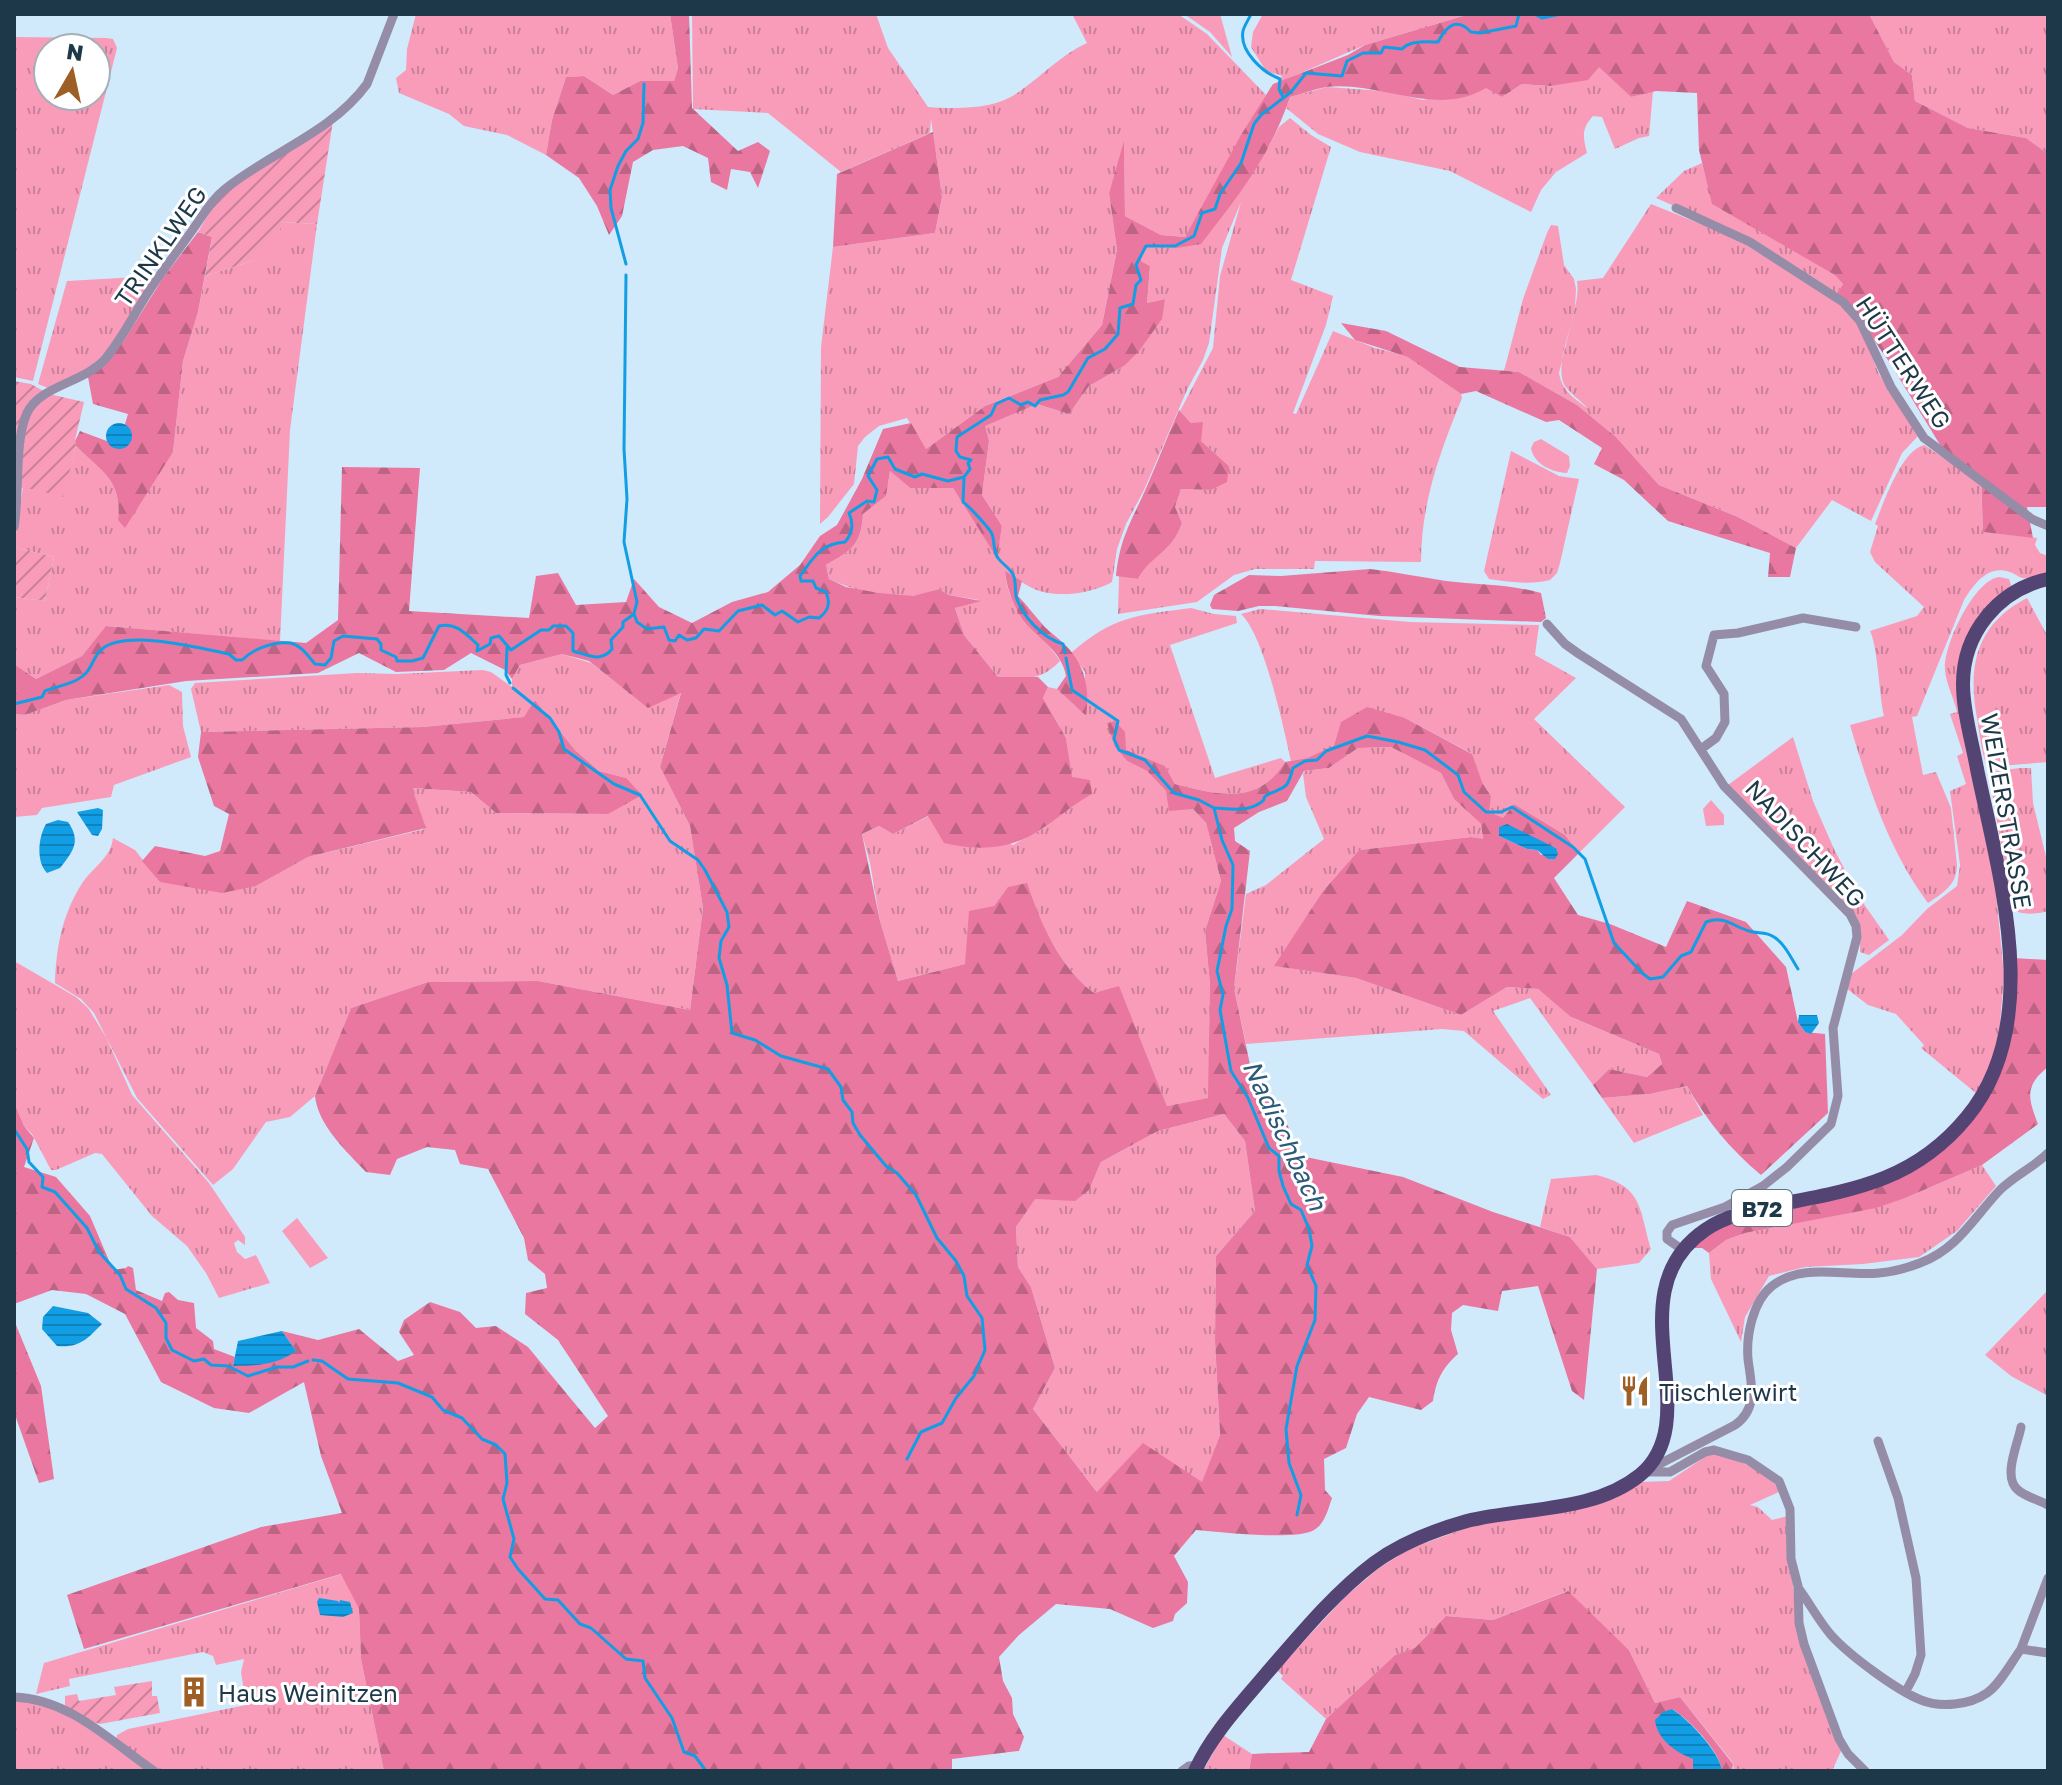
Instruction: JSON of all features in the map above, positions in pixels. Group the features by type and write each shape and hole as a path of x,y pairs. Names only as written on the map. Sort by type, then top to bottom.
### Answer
{"main road":[{"name":"WEIZERSTRASSE","path":"1643,1472 1663,1435 1666,1388 1662,1303 1667,1278 1683,1250 1717,1222 1756,1209 1860,1188 1914,1165 1954,1133 1992,1079 2005,1042 2009,1018 2008,946 1963,683 1970,643 1989,613 2020,589 2048,579"},
{"path":"1196,1768 1221,1728 1304,1630 1373,1563 1421,1537 1462,1523 1596,1498 1621,1488 1643,1472"}],"street":[{"name":"TRINKLWEG","path":"14,527 21,437 26,414 32,404 45,394 88,373 105,359 219,194 326,122 361,91 367,84 394,14"},
{"name":"HÜTTERWEG","path":"1676,208 1750,242 1843,302 1860,321 1891,387 1924,438 2032,519 2048,526"},
{"path":"1701,749 1716,738 1725,722 1724,694 1706,666 1714,635 1738,633 1803,618 1856,627"},
{"name":"NADISCHWEG","path":"1547,624 1579,654 1681,719 1734,797 1850,914 1856,926 1857,937 1833,1028 1838,1096 1831,1124 1763,1186 1725,1207 1669,1229 1667,1239 1683,1250"},
{"path":"1643,1472 1745,1417 1752,1397 1749,1335 1759,1304 1769,1288 1796,1274 1878,1273 1921,1263 1941,1254 1968,1229 1999,1191 2048,1153"},
{"path":"2021,1427 2012,1479 2018,1490 2048,1505"},
{"path":"1878,1441 1898,1498 1916,1578 1921,1655 1906,1691"},
{"path":"1643,1472 1670,1472 1714,1450 1738,1456 1773,1476 1782,1487 1790,1506 1791,1559 1798,1586 1799,1623 1812,1669 1839,1739 1848,1754 1865,1771"},
{"path":"1798,1586 1824,1627 1841,1645 1922,1701 1948,1704 1969,1702 1988,1692 2021,1649 2048,1578"},
{"path":"2021,1649 2048,1653"},
{"path":"14,1697 50,1702 76,1715 154,1771"},
{"path":"1182,1771 1189,1766 1196,1768"}],"green space":[{"path":"416,14 670,14 678,68 674,81 640,81 613,95 584,76 566,77 552,120 546,155 507,135 464,126 449,114 399,93 396,78 406,70 407,49"},
{"path":"670,14 689,14 692,108 738,151 758,142 770,151 758,188 750,172 731,169 727,190 711,182 708,158 683,146 653,150 633,162 622,216 609,235 597,206 579,178 546,155 552,120 566,77 584,76 613,95 640,81 674,81 678,68"},
{"path":"692,14 876,14 888,48 928,107 951,108 1000,102 1087,43 1072,14 1178,14 1207,34 1266,95 1185,237 1161,235 1125,216 1124,145 1109,193 1117,250 1102,325 1058,377 985,406 926,449 907,418 879,426 858,446 854,484 820,524 821,347 833,247 935,233 942,197 931,119 930,133 841,172 768,113 693,109"},
{"path":"1184,14 1220,14 1232,57 1210,32"},
{"path":"1263,14 1470,14 1365,45 1280,82 1282,76 1266,71 1251,47 1253,32"},
{"path":"1470,14 1869,14 1894,62 1912,75 1915,101 1968,128 2026,138 2048,154 2048,507 2027,507 2033,538 1983,532 1981,477 1942,448 1890,363 1857,316 1836,295 1843,284 1835,275 1712,204 1699,150 1697,93 1656,91 1631,97 1599,67 1588,80 1550,86 1522,84 1502,97 1486,88 1448,100 1326,87 1290,97 1263,157 1201,244 1177,248 1145,245 1141,261 1150,266 1147,303 1165,299 1162,319 1139,351 1124,366 1089,386 1069,414 1037,404 985,426 989,441 982,495 1002,526 997,558 953,488 910,488 890,471 886,496 863,514 854,546 826,565 829,579 846,587 913,596 939,589 949,595 981,601 955,608 964,635 998,677 1038,677 1048,687 1043,698 1066,738 1072,777 1090,780 1092,794 1029,837 1005,845 981,848 944,843 928,816 893,834 879,826 862,834 880,921 898,981 965,964 969,911 994,906 1008,887 1027,883 1045,929 1071,970 1094,993 1119,986 1167,1106 1208,1098 1210,985 1205,931 1221,881 1206,823 1193,809 1169,811 1166,791 1147,771 1127,761 1115,747 1107,723 1115,721 1125,732 1126,750 1165,766 1175,784 1236,794 1262,786 1285,762 1307,758 1334,746 1341,722 1367,707 1405,718 1472,754 1491,796 1489,812 1503,818 1514,804 1565,835 1579,853 1554,878 1578,915 1610,924 1666,947 1687,901 1746,922 1786,967 1798,1022 1805,1032 1825,1034 1828,1113 1761,1175 1720,1134 1687,1086 1650,1094 1602,1098 1593,1085 1609,1069 1647,1077 1662,1064 1659,1054 1571,1017 1538,989 1507,987 1461,1015 1356,978 1274,966 1323,891 1359,850 1471,837 1483,839 1481,824 1454,799 1441,773 1391,747 1358,748 1329,768 1304,771 1287,801 1259,812 1234,828 1235,841 1250,851 1234,988 1253,1079 1288,1126 1296,1155 1403,1177 1493,1212 1570,1237 1597,1269 1584,1400 1572,1391 1538,1286 1502,1291 1498,1311 1463,1305 1452,1313 1451,1330 1458,1354 1441,1375 1433,1401 1421,1410 1369,1397 1357,1414 1346,1448 1324,1459 1325,1490 1332,1498 1326,1516 1318,1527 1291,1535 1196,1530 1174,1556 1188,1582 1187,1603 1175,1614 1173,1621 1153,1628 1110,1609 1056,1604 1019,1635 999,1657 1003,1681 1012,1698 1013,1714 1024,1737 1019,1751 952,1759 952,1771 384,1771 361,1659 359,1609 341,1574 84,1649 67,1595 261,1527 342,1513 321,1456 304,1382 249,1413 214,1408 161,1382 125,1314 86,1294 52,1290 14,1304 14,1102 24,1126 34,1138 24,1167 56,1177 90,1216 113,1270 128,1266 133,1268 136,1290 162,1301 165,1293 169,1292 178,1300 194,1303 196,1328 213,1341 214,1349 235,1357 233,1365 296,1351 282,1331 318,1340 359,1329 398,1361 414,1355 399,1332 404,1320 430,1302 460,1312 476,1328 496,1326 528,1347 595,1428 608,1416 558,1340 525,1314 526,1293 547,1288 545,1274 528,1260 524,1238 488,1169 460,1164 455,1150 427,1147 397,1159 390,1175 366,1172 327,1127 315,1096 351,1008 428,982 538,981 690,1010 703,908 690,826 660,767 681,693 648,708 589,661 562,654 520,665 512,679 505,670 471,653 444,670 396,672 359,653 318,673 186,681 66,700 25,715 14,714 14,664 36,679 82,656 106,626 306,643 338,620 342,467 420,468 409,611 529,618 536,576 558,573 576,605 626,602 634,579 659,607 692,623 732,602 768,592 800,565 820,536 837,525 862,479 883,429 911,423 926,449 985,406 1058,377 1102,325 1117,250 1109,193 1124,141 1125,216 1161,235 1185,237 1273,84 1348,55 1365,45","holes":["1499,836 1543,842 1556,848 1541,855 1537,850 1527,849","1224,1114 1245,1141 1255,1211 1216,1256 1215,1341 1220,1435 1202,1482 1143,1443 1097,1492 1033,1409 1055,1368 1031,1287 1018,1267 1016,1227 1035,1199 1075,1201 1089,1190 1101,1162 1158,1131"]},
{"path":"1869,14 2048,14 2048,154 2026,138 1968,128 1915,101 1912,75 1894,62"},
{"path":"14,37 32,37 32,112 101,112 33,381 14,377"},
{"path":"112,39 117,48 112,68"},
{"path":"1599,66 1631,97 1653,91 1649,136 1615,149 1602,117 1593,116 1584,133 1587,153 1556,172 1541,190 1531,212 1450,171 1360,152 1318,134 1286,108 1290,97 1327,87 1383,91 1423,100 1486,87 1502,97 1522,84 1550,86"},
{"path":"1290,118 1331,147 1291,280 1333,296 1326,325 1293,413 1296,414 1333,331 1375,348 1408,356 1461,394 1428,498 1421,562 1315,561 1314,569 1255,569 1234,575 1197,602 1118,614 1119,576 1138,579 1178,533 1182,523 1175,507 1181,489 1211,490 1229,466 1201,441 1180,411 1213,348 1220,276 1241,202 1222,248 1209,343 1126,524 1117,549 1112,582 1084,592 1051,593 1032,588 1005,572 1007,586 1018,610 1060,661 1039,676 998,677 964,635 955,608 979,600 949,595 939,589 913,596 881,595 829,579 826,565 854,546 863,514 886,496 890,471 910,488 953,488 999,559 1002,526 982,495 989,441 984,426 1037,404 1069,414 1089,386 1124,366 1165,299 1147,303 1150,266 1141,261 1145,244 1177,248 1269,146 1279,127"},
{"path":"333,121 317,224 280,222 280,233 252,261 205,276 212,237 198,232 226,191"},
{"path":"933,132 942,197 935,233 833,247 837,174"},
{"path":"1702,163 1713,204 1835,274 1843,284 1836,295 1751,240 1656,198 1684,171"},
{"path":"1651,204 1738,239 1845,308 1858,323 1879,374 1919,435 1902,453 1871,521 1832,500 1796,548 1738,517 1659,485 1616,437 1577,405 1519,372 1504,371 1523,299 1551,225 1558,226 1564,265 1574,279 1575,307 1577,281 1603,278","holes":["1563,357 1565,386 1587,408 1563,385 1559,373"]},
{"path":"280,222 317,224 290,430 280,641 107,626 82,656 36,679 14,664 14,597 45,601 54,557 14,547 23,487 72,461 76,446 114,486 118,520 173,452 183,361 205,276 252,261"},
{"path":"198,232 212,237 198,312 183,361 173,452 125,528 118,520 114,486 76,446 75,441 80,431 112,443 122,434 128,414 93,404 88,377 123,342 163,278"},
{"path":"156,276 112,346 87,370 48,388 38,384 67,281"},
{"path":"1341,323 1386,331 1460,367 1519,372 1577,405 1616,437 1659,485 1738,517 1796,548 1790,577 1768,577 1770,553 1668,521 1624,480 1594,464 1602,448 1559,420 1546,422 1476,391 1461,394 1408,357 1355,340"},
{"path":"14,381 84,402 63,497 23,487 16,497 14,513"},
{"path":"1179,410 1191,423 1203,422 1201,441 1229,466 1227,482 1211,490 1181,489 1175,507 1182,523 1173,541 1138,579 1116,576 1127,529"},
{"path":"1541,439 1569,456 1567,473 1539,463 1531,448 1534,442"},
{"path":"1924,445 1981,483 1983,532 2037,538 2035,545 2040,553 2048,556 2048,573 2022,578 2002,570 1988,573 1977,582 1964,600 1917,716 1912,717 1923,775 1936,772 1951,808 1957,865 1952,883 1928,903 1891,840 1872,794 1850,725 1884,716 1870,631 1917,616 1924,607 1875,562 1870,552 1878,526 1875,524 1894,478 1908,457"},
{"path":"1511,451 1559,476 1579,479 1557,573 1543,582 1489,579 1484,571"},
{"path":"14,547 54,557 45,601 14,597"},
{"path":"1370,569 1541,593 1546,618 1541,622 1379,616 1275,606 1238,611 1212,609 1210,605 1214,595 1249,575 1281,576"},
{"path":"1005,571 1022,581 1018,596 1076,658 1086,685 1086,716 1057,689 1066,676 1064,667 1055,652 1023,620 1011,596"},
{"path":"1999,577 2009,579 2011,585 1963,650 1995,882 2004,976 1998,1047 1977,1094 1921,1048 1924,1045 1896,1014 1868,1005 1846,988 1851,974 1902,935 1927,909 1957,886 1960,865 1950,791 1966,784 1957,756 1963,753 1950,714 1957,712 1946,675 1946,659 1970,601 1989,581"},
{"path":"2027,598 2048,637 2048,762 1987,767 1975,704 1978,651 1995,621"},
{"path":"1191,608 1236,616 1237,623 1170,645 1215,778 1281,758 1285,762 1262,786 1236,794 1222,793 1175,784 1165,766 1115,747 1127,761 1147,771 1166,791 1193,809 1206,823 1221,881 1205,931 1210,985 1209,1098 1167,1106 1119,987 1094,993 1071,970 1045,929 1027,884 1006,890 994,906 965,964 898,981 880,921 862,834 879,826 893,834 929,816 1013,845 1042,829 1075,803 1066,738 1043,698 1048,687 1057,689 1086,716 1085,672 1071,653 1113,624"},
{"path":"1260,609 1410,622 1539,625 1535,655 1576,678 1534,719 1625,807 1579,853 1565,835 1514,804 1503,819 1488,812 1491,796 1471,753 1405,718 1307,758 1291,761 1265,661 1258,641 1241,614"},
{"path":"562,654 591,663 648,707 681,692 660,767 690,826 703,908 690,1010 538,981 428,982 351,1008 315,1096 290,1117 266,1122 233,1169 213,1185 137,1098 94,1013 81,999 55,983 59,945 69,908 85,879 109,852 113,838 135,850 160,882 256,886 308,857 425,829 411,788 471,792 496,813 608,814 626,778 599,771 575,750 535,700 525,717 423,727 201,732 191,689 195,683 357,673 483,670 512,687 512,679 520,665"},
{"path":"169,685 182,692 183,726 191,757 114,785 111,797 42,808 37,815 14,817 14,714 25,715 66,700"},
{"path":"535,700 575,750 599,771 626,778 642,795 608,814 496,813 471,792 412,788 426,828 308,857 256,886 222,893 160,882 142,861 155,846 205,856 220,851 229,814 214,806 198,757 201,732 423,727 524,717"},
{"path":"1793,737 1813,801 1834,849 1859,897 1889,940 1869,955 1860,952 1860,932 1728,785"},
{"path":"1391,747 1441,773 1454,799 1481,824 1483,840 1471,837 1359,850 1323,891 1275,966 1356,978 1461,1015 1507,987 1538,989 1573,1018 1659,1054 1662,1064 1647,1077 1609,1069 1593,1085 1530,998 1493,1011 1551,1095 1543,1099 1464,1031 1442,1029 1246,1044 1234,988 1246,894 1266,885 1324,839 1306,797 1303,774 1305,771 1329,768 1358,748"},
{"path":"2031,768 2033,803 2048,865 2048,911 2039,913 2024,913 2012,908 1989,775 1990,772"},
{"path":"1711,800 1724,815 1724,825 1706,826 1703,809"},
{"path":"2013,958 2048,960 2048,1067 2035,1080 2030,1093 2038,1124 1982,1165 1903,1199 1876,1208 1745,1233 1726,1240 1709,1253 1702,1248 1692,1248 1704,1237 1733,1222 1893,1181 1995,1084 2008,1049"},
{"path":"14,961 76,997 88,1008 106,1037 132,1095 209,1183 245,1237 245,1245 238,1240 234,1243 237,1252 245,1259 256,1255 270,1283 219,1298 187,1246 152,1216 102,1154 95,1153 51,1170 32,1134 24,1126 14,1102"},
{"path":"1687,1086 1703,1115 1634,1143 1602,1098 1650,1094"},
{"path":"1224,1114 1245,1141 1255,1211 1216,1256 1215,1341 1220,1435 1202,1483 1098,1493 1033,1409 1055,1368 1031,1287 1018,1267 1016,1227 1035,1198 1089,1190 1101,1162 1158,1131"},
{"path":"1982,1165 1996,1186 1957,1231 1919,1257 1805,1267 1769,1276 1745,1317 1741,1342 1711,1279 1709,1253 1726,1240 1745,1233 1878,1207"},
{"path":"1596,1175 1623,1185 1637,1201 1651,1249 1639,1263 1597,1269 1570,1237 1540,1227 1551,1179"},
{"path":"297,1218 328,1258 310,1268 282,1231"},
{"path":"2048,1290 2048,1396 2011,1376 1985,1355"},
{"path":"14,1320 41,1386 54,1479 39,1483 14,1412"},
{"path":"1711,1453 1758,1471 1781,1491 1750,1505 1758,1507 1772,1520 1788,1516 1796,1622 1842,1749 1832,1771 1734,1771 1733,1763 1680,1697 1655,1703 1629,1650 1567,1591 1493,1620 1446,1616 1415,1649 1395,1655 1326,1719 1281,1679 1283,1676 1277,1670 1346,1596 1379,1568 1409,1549 1472,1526 1641,1482 1669,1481"},
{"path":"342,1574 359,1609 361,1659 384,1771 160,1771 116,1740 117,1735 128,1729 246,1705 241,1672 244,1659 216,1665 213,1656 203,1652 69,1679 70,1686 36,1694 44,1663"},
{"path":"1568,1591 1629,1650 1655,1703 1680,1697 1733,1764 1732,1771 1722,1771 1716,1754 1703,1736 1672,1709 1693,1759 1693,1771 1249,1771 1252,1754 1309,1752 1326,1719 1395,1655 1415,1648 1446,1616 1493,1620"},
{"path":"152,1681 152,1696 157,1696 160,1713 100,1724 65,1706 65,1696 77,1694 79,1701 116,1695 114,1687"},
{"path":"14,1697 50,1702 154,1771 14,1771"},
{"path":"1223,1735 1252,1754 1249,1771 1203,1771"}],"water":[{"path":"119,423 128,427 132,436 128,445 119,449 110,445 106,436 110,427"},
{"path":"103,810 102,829 98,836 92,835 77,812"},
{"path":"58,820 68,822 74,835 74,845 60,868 47,873 41,863 41,836 46,824"},
{"path":"1507,824 1556,848 1558,854 1555,859 1548,859 1537,850 1527,849 1499,836 1499,827"},
{"path":"1799,1015 1817,1015 1819,1023 1811,1034 1805,1032 1798,1022"},
{"path":"53,1306 88,1313 102,1324 77,1344 57,1346 42,1329 43,1317"},
{"path":"282,1331 296,1351 289,1356 258,1365 233,1366 238,1341"},
{"path":"319,1598 350,1602 353,1613 343,1617 320,1615"},
{"path":"1672,1709 1702,1737 1716,1755 1722,1771 1693,1771 1693,1759 1663,1739 1655,1720"}],"waterway":[{"path":"1251,14 1243,31 1245,47 1260,67 1280,79 1279,89 1283,97"},
{"path":"14,704 42,697 45,691 76,680 87,671 102,649 128,640 183,645 229,654 236,660 242,660 264,647 290,643 301,648 315,664 325,665 331,658 334,641 343,636 377,639 381,650 396,657 397,661 412,661 423,658 439,626 460,630 478,645 477,651 490,644 491,638 499,636 511,650 541,630 566,626 573,633 573,651 599,657 612,649 611,640 623,627 623,622 634,614 637,622 647,629 664,627 669,640 675,641 679,635 687,640 696,638 704,629 719,631 738,611 762,605 775,615 782,611 798,622 809,617 819,618 828,607 826,592 816,588 813,581 801,581 800,576 823,549 848,539 852,528 849,513 867,501 874,502 877,490 868,476 877,459 888,457 895,469 915,477 922,474 948,481 964,477 970,469 968,463 971,460 960,457 956,451 957,437 991,415 996,404 1009,398 1021,405 1028,402 1035,406 1040,400 1068,392 1088,358 1105,349 1118,334 1120,308 1133,304 1136,285 1141,280 1136,265 1146,246 1175,246 1194,236 1202,213 1215,209 1220,194 1241,163 1254,124 1291,92 1306,73 1342,76 1347,61 1363,53 1381,53 1384,47 1402,49 1414,43 1438,42 1444,32 1456,24 1480,33 1516,26 1519,14"},
{"path":"1535,14 1542,18 1561,14"},
{"path":"626,264 611,208 610,190 626,151 638,139 643,123 644,84"},
{"path":"626,275 624,449 627,499 624,542 637,602 634,613"},
{"name":"Nadischbach","path":"964,478 963,502 992,534 996,556 1013,574 1016,596 1023,612 1041,632 1063,644 1065,653"},
{"path":"507,648 506,675 510,683"},
{"name":"Nadischbach","path":"1066,658 1072,690 1118,721 1114,739 1119,750 1145,760 1174,793 1214,808 1222,840 1233,865 1232,909 1217,971 1223,995 1220,1010 1231,1071 1248,1098 1269,1148 1279,1156 1283,1186 1291,1204 1301,1210 1309,1229 1312,1246 1307,1265 1316,1286 1315,1320 1297,1366 1286,1429 1289,1463 1301,1495 1297,1515"},
{"path":"513,688 550,718 559,732 564,749 614,784 640,795 670,841 698,860 727,912 729,927 721,941 719,958 727,985 732,1033 755,1040 781,1056 828,1069 841,1087 843,1100 852,1112 853,1123 860,1135 916,1195 937,1238 964,1276 967,1296 982,1318 985,1350 974,1376 956,1398 942,1423 921,1432 907,1459"},
{"path":"1216,808 1255,806 1264,797 1285,786 1293,768 1305,761 1317,760 1326,751 1367,736 1398,742 1425,750 1458,775 1464,792 1486,812 1501,812 1512,807 1573,847 1585,859 1614,943 1650,979 1663,977 1681,956 1691,952 1706,922 1713,920 1774,937 1785,947 1798,969"},
{"path":"14,1129 27,1149 29,1162 43,1177 42,1187 55,1192 87,1228 99,1252 120,1275 126,1289 156,1308 166,1323 166,1338 172,1350 194,1361 204,1359 211,1365 228,1366 248,1376 308,1361"},
{"path":"313,1360 322,1361 348,1379 398,1383 432,1397 443,1410 462,1418 482,1439 496,1445 505,1454 507,1483 503,1499 514,1539 510,1557 545,1599 558,1600 580,1624 591,1628 626,1659 643,1661 645,1678 672,1718 684,1752 695,1756 706,1771"}],"place":[{"name":"Tischlerwirt","path":"1635,1391"},
{"name":"Haus Weinitzen","path":"194,1692"}]}
